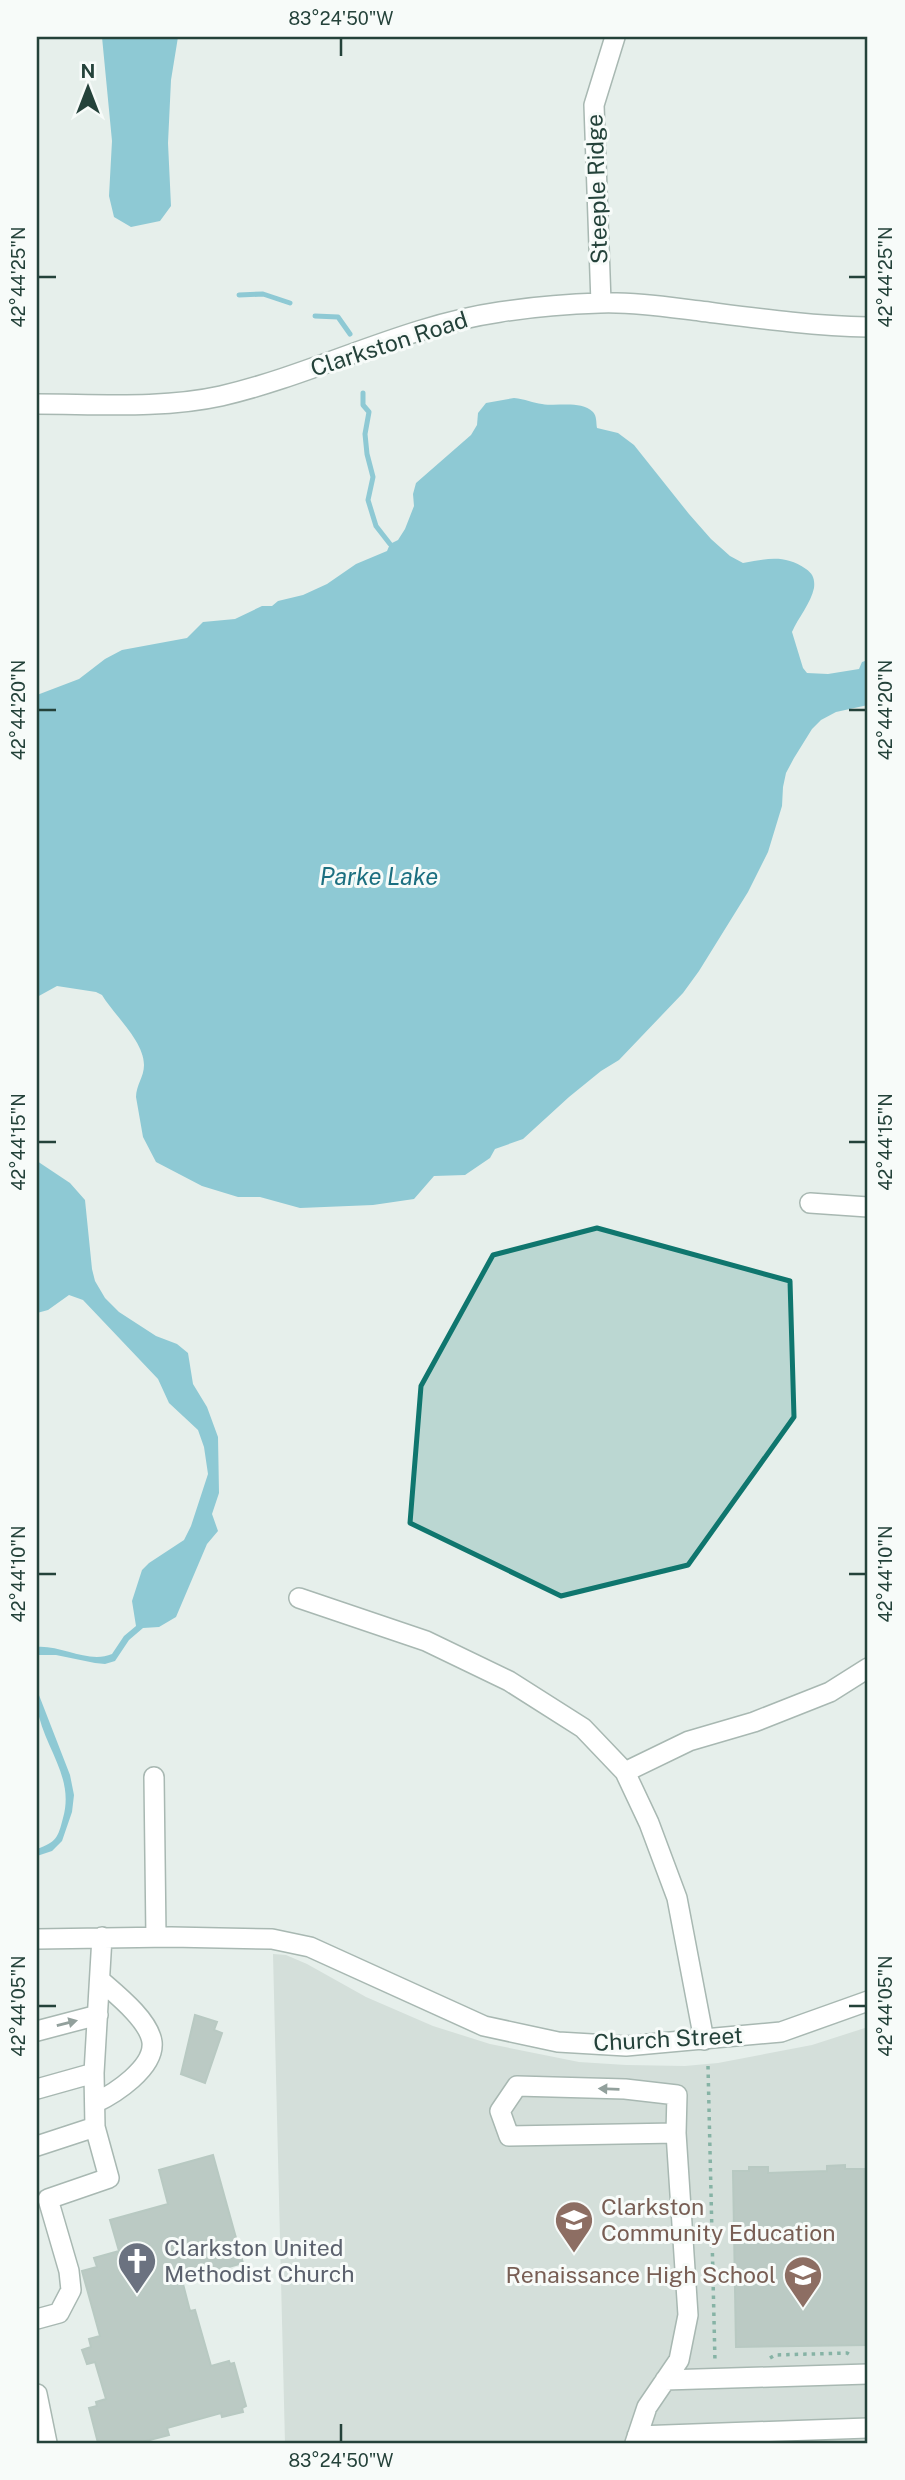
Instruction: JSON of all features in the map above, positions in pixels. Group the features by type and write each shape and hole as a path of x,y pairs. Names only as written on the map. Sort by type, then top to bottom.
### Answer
{"street":[{"name":"Steeple Ridge","path":"601,303 594,105 615,37"},
{"name":"Clarkston Road","path":"37,404 135,404 203,399 289,377 446,321 500,312 601,303 868,327"},
{"path":"810,1203 868,1208"},
{"path":"299,1598 426,1641 509,1681 583,1728 625,1772 649,1823 677,1898 704,2040"},
{"path":"625,1772 689,1741 754,1722 830,1692 868,1668"},
{"path":"154,1777 156,1937"},
{"path":"37,2319 59,2313 71,2290 69,2271 43,2201 109,2178 95,2127 94,2073 102,1937"},
{"name":"Church Street","path":"37,1939 272,1939 310,1947 484,2026 558,2042 626,2046 781,2032 868,2001"},
{"path":"95,2103 113,2094 143,2068 152,2042 131,2008 100,1980"},
{"path":"37,2031 98,2015"},
{"path":"37,2089 94,2073"},
{"path":"676,2133 509,2136 500,2111 517,2085 625,2089 677,2095 676,2133 688,2315 679,2360 647,2407 636,2440 868,2428"},
{"path":"37,2146 95,2127"},
{"path":"665,2380 862,2367"},
{"path":"37,2394 47,2443"}],"path":[{"path":"708,2066 715,2370"},
{"path":"765,2362 775,2355 846,2353 862,2367"}],"highlighted area":[{"path":"597,1228 790,1281 794,1417 688,1565 561,1596 410,1523 421,1386 493,1255"}],"shaded area":[{"name":"Clarkston Community Education","path":"273,1954 286,1955 307,1964 366,1997 433,2026 490,2044 579,2062 685,2066 718,2063 812,2045 868,2027 868,2443 285,2443"}],"water":[{"path":"102,37 178,37 171,80 168,143 171,206 160,221 131,227 114,217 109,196 112,141"},
{"name":"Parke Lake","path":"514,398 548,405 588,408 595,415 597,428 618,433 634,445 689,514 730,556 743,563 783,559 808,571 813,577 814,588 792,632 803,668 807,673 828,674 859,669 862,662 868,660 868,705 836,712 821,720 812,729 786,773 782,806 768,852 748,892 683,993 619,1060 569,1097 523,1139 495,1149 490,1158 465,1175 434,1176 414,1199 373,1205 300,1208 260,1197 238,1197 202,1186 156,1162 143,1137 136,1097 144,1069 143,1056 134,1038 102,995 57,986 37,997 37,695 79,679 122,650 187,638 203,622 235,619 262,606 272,606 278,601 303,595 327,584 356,564 387,551 390,544 398,540 405,529 414,506 416,483 471,435 477,425 478,413 486,403"},
{"path":"37,1161 70,1183 85,1200 92,1269 95,1281 105,1298 119,1312 156,1336 177,1344 188,1353 193,1384 207,1407 218,1437 219,1493 212,1514 218,1531 207,1544 176,1617 159,1627 143,1628 129,1640 115,1661 105,1664 56,1655 37,1655 37,1647 94,1657 112,1654 124,1636 136,1626 132,1601 142,1570 184,1540 208,1474 198,1430 169,1403 158,1379 83,1300 69,1295 48,1310 37,1313"},
{"path":"37,1690 70,1775 74,1795 72,1812 62,1841 52,1851 37,1856 37,1849 58,1835 66,1803 62,1775 40,1722"}],"building":[{"path":"195,2015 217,2022 214,2030 222,2033 205,2083 181,2074"},
{"name":"Clarkston United Methodist Church","path":"213,2155 243,2263 182,2280 190,2311 195,2310 211,2366 229,2361 230,2364 234,2363 246,2406 242,2408 243,2412 222,2417 221,2413 167,2428 169,2435 138,2443 98,2443 89,2408 106,2399 95,2362 87,2364 82,2350 91,2347 89,2339 100,2336 82,2271 97,2267 94,2258 119,2251 110,2220 168,2204 159,2170"},
{"path":"845,2165 845,2169 864,2169 868,2345 736,2347 733,2171 749,2171 749,2167 768,2167 768,2173 827,2171 827,2166"}],"waterway":[{"path":"239,295 263,294 290,303"},
{"path":"315,316 338,317 350,334"},
{"path":"363,393 363,405 369,412 365,434 373,477 368,500 376,526 390,544"}],"place":[{"name":"Clarkston Community Education","path":"574,2254"},
{"name":"Clarkston United Methodist Church","path":"137,2295"},
{"name":"Renaissance High School","path":"803,2309"}]}
